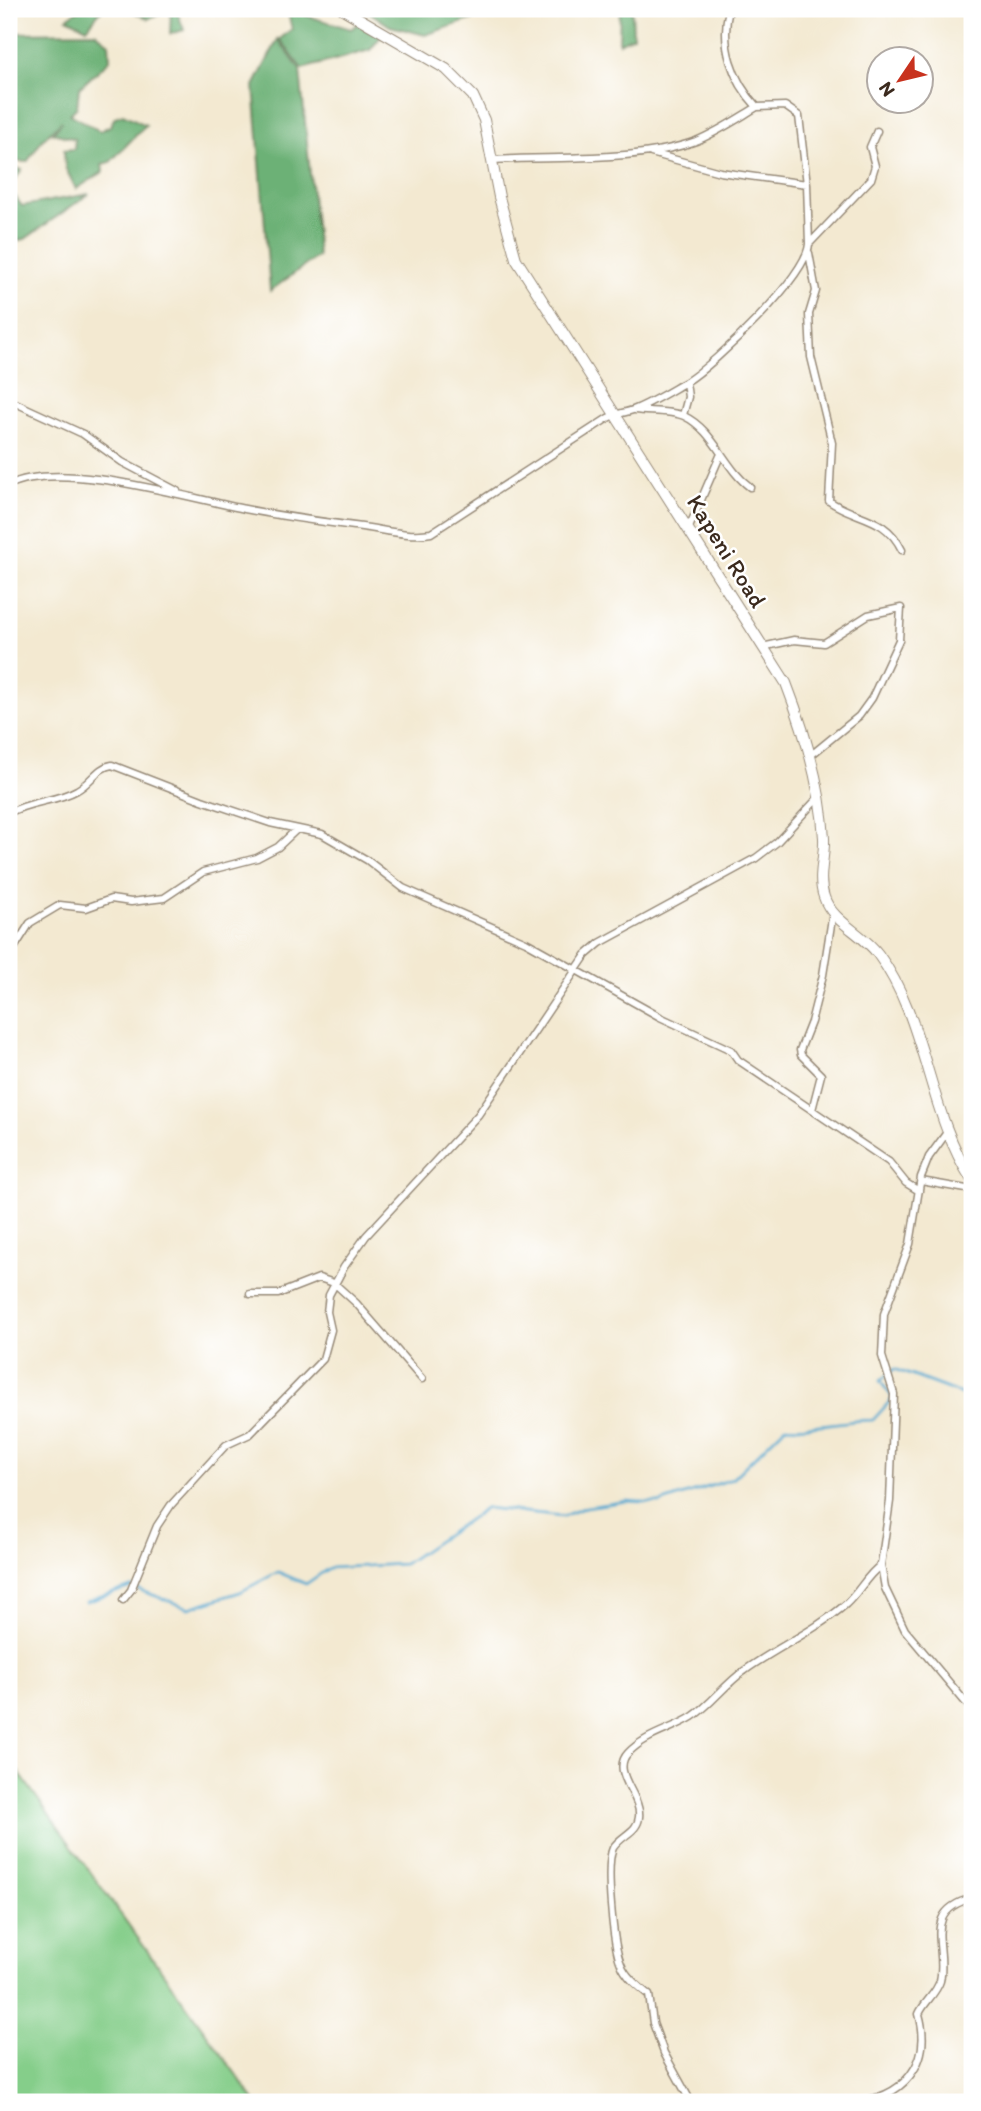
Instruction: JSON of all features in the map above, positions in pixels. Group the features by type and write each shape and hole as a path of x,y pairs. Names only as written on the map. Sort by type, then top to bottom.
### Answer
{"main road":[{"name":"Kapeni Road","path":"343,9 389,38 432,59 457,78 473,96 481,112 516,259 786,683 810,756 824,839 823,895 833,912"},
{"path":"833,912 865,937 895,981 948,1131 972,1180"}],"street":[{"path":"729,9 725,29 729,59 739,84 757,107"},
{"path":"492,160 649,153 711,134 757,107 785,106 799,117 807,184 809,253 816,291 809,314 811,357 832,443 829,501 870,518 895,535 902,550"},
{"path":"809,244 871,180 875,166 870,147 877,131"},
{"path":"649,153 720,172 807,184"},
{"path":"9,485 20,479 43,476 86,479 181,494 309,521 427,534 616,414 632,410 686,382 730,347 794,276 809,253"},
{"path":"683,415 688,397 686,382"},
{"path":"9,400 83,434 122,462 181,494"},
{"path":"632,410 683,415 714,442 720,456 750,487"},
{"path":"688,530 720,456"},
{"path":"762,647 794,640 824,643 868,615 901,608 899,639 872,698 859,716 810,756"},
{"path":"9,813 76,791 110,764 123,766 202,800 322,834 367,860 403,888 526,942 660,1017 731,1050 738,1060 889,1162 906,1183 919,1191"},
{"path":"123,1600 131,1590 157,1526 172,1505 226,1445 250,1434 323,1359 330,1342 327,1312 334,1283 366,1236 478,1115 576,969 600,943 756,858 777,842 818,798"},
{"path":"9,956 30,923 60,905 86,908 111,899 131,902 164,898 203,872 257,859 278,846 297,829"},
{"path":"812,1110 821,1074 801,1055 800,1049 811,1022 823,975 833,912"},
{"path":"948,1131 929,1157 921,1181 910,1244 884,1314 882,1356 894,1394 890,1501 881,1565 885,1588 905,1630 972,1710"},
{"path":"921,1181 972,1191"},
{"path":"250,1294 278,1294 319,1278 334,1283 372,1320 422,1379"},
{"path":"691,2102 664,2053 653,2023 649,1995 633,1982 621,1964 611,1924 610,1857 621,1838 636,1828 640,1816 623,1773 622,1762 626,1754 641,1742 695,1716 746,1669 792,1642 845,1605 861,1590 868,1575 881,1565"},
{"path":"852,2102 888,2093 909,2080 923,2045 919,2014 940,1980 937,1931 950,1909 961,1901 972,1898"}],"green space":[{"path":"80,9 102,9 87,28 67,18"},
{"path":"128,9 169,9 148,19"},
{"path":"171,9 176,9 184,30 170,34"},
{"path":"287,9 303,9 307,16 351,29 364,19 383,34 370,50 302,69 280,39 292,29"},
{"path":"503,9 425,35 390,26 366,10"},
{"path":"620,9 632,9 633,36 619,43"},
{"path":"95,32 109,43 110,60 79,88 77,107 70,114 100,131 110,126 115,117 123,114 146,125 110,162 102,164 103,172 76,189 65,167 64,150 74,149 75,139 53,133 62,121 43,139 27,162 10,161 9,33"},
{"path":"278,39 300,70 318,256 270,291 254,86"},
{"path":"9,167 22,170 9,188"},
{"path":"9,188 22,206 89,194 25,239 9,242"},
{"path":"9,1759 256,2102 9,2102"}],"waterway":[{"path":"86,1602 131,1587 189,1608 240,1592 278,1572 306,1584 329,1568 404,1564 486,1508 563,1516 586,1507 627,1501 660,1503 732,1479 786,1426 873,1420 893,1398 880,1381 894,1369 972,1398"}]}
